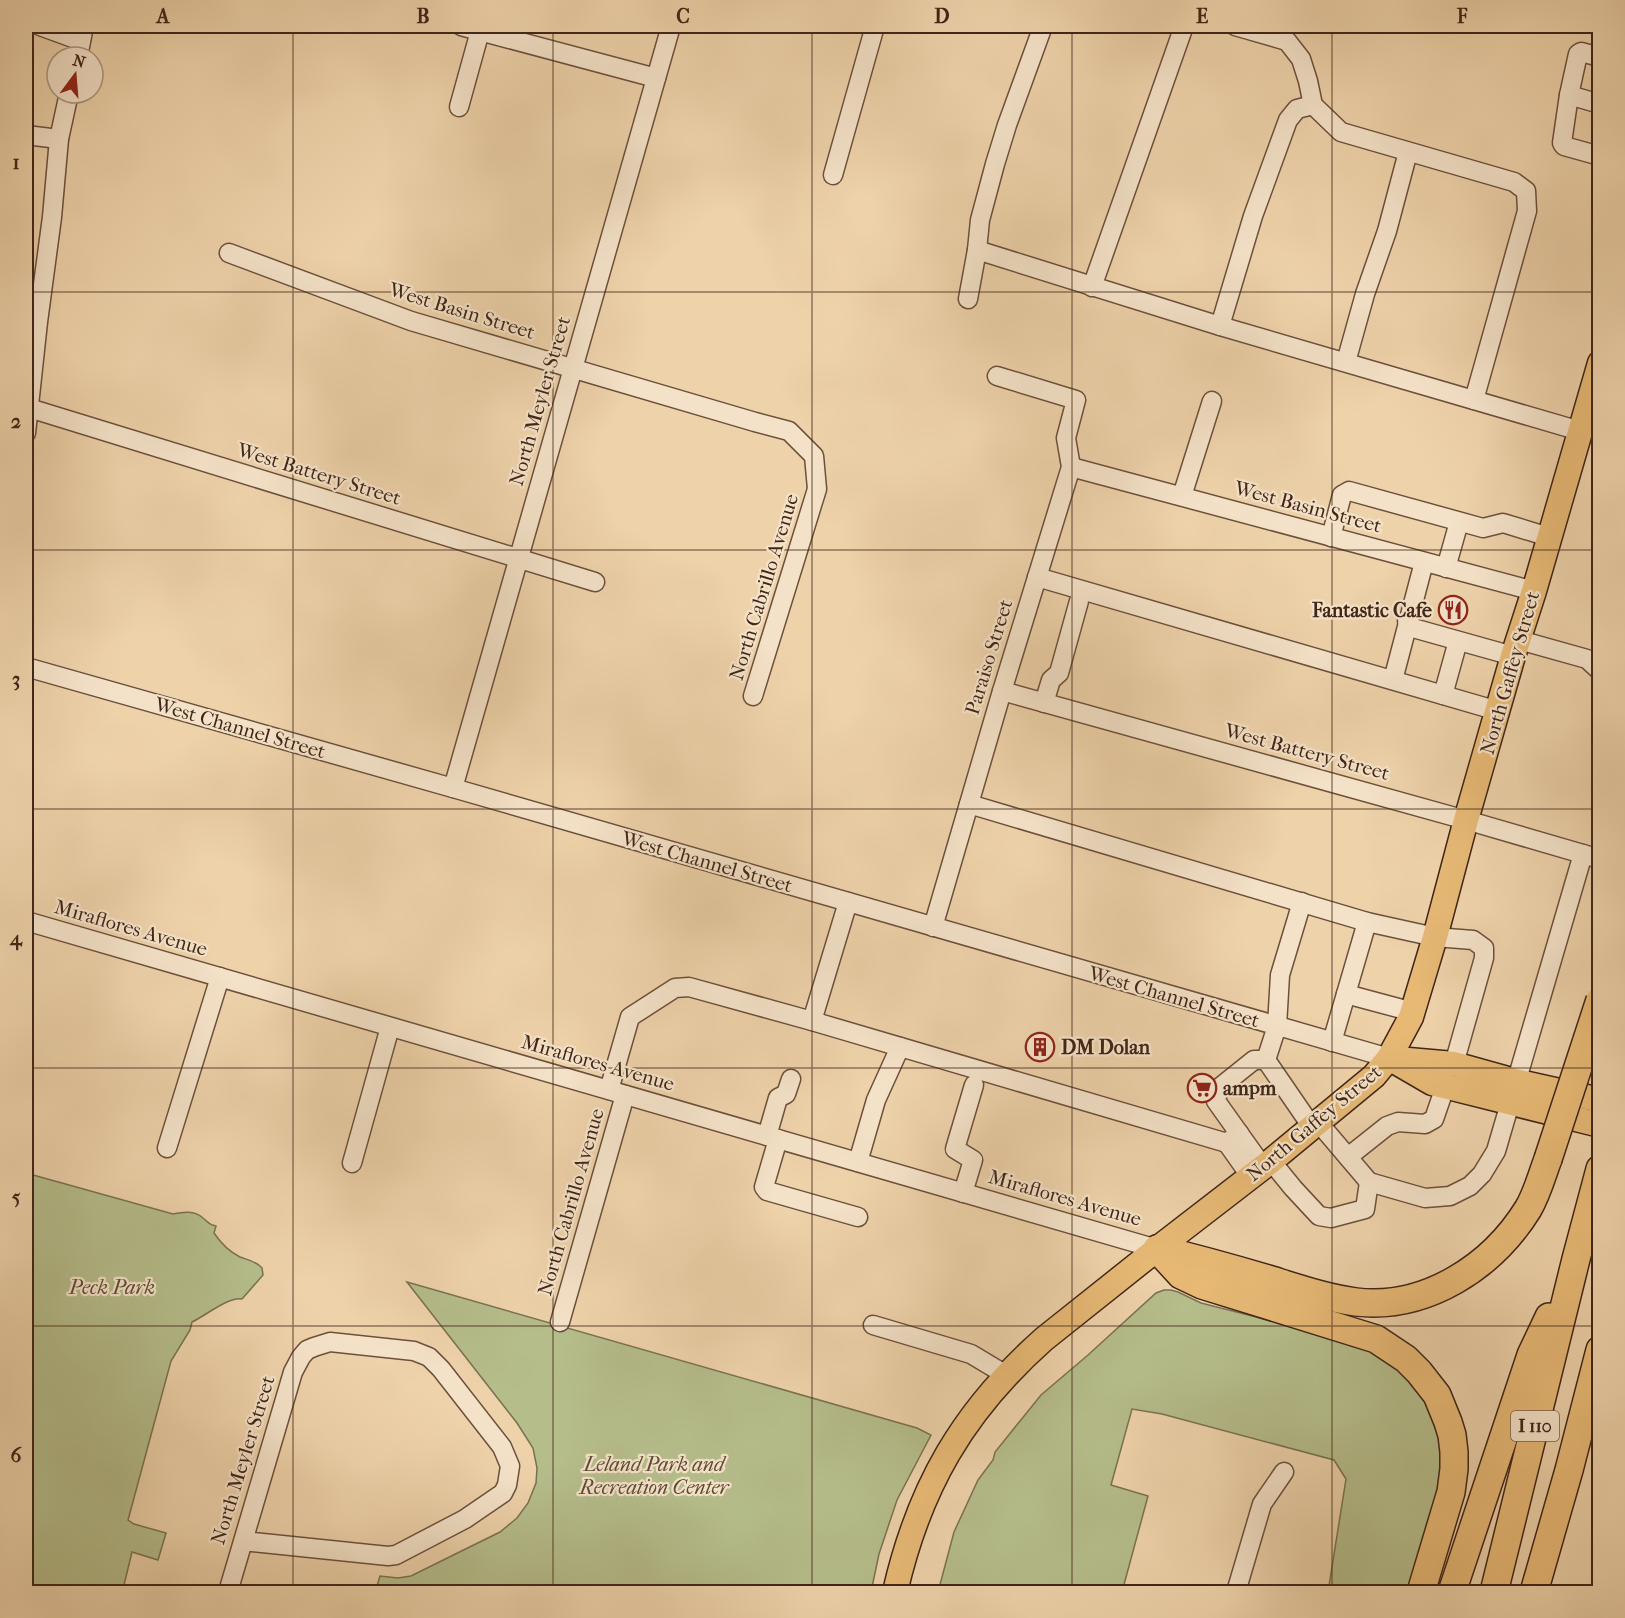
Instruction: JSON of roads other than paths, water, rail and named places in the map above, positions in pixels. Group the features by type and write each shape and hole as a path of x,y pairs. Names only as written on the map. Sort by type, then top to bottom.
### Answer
{"highway":[{"path":"1157,1249 1208,1261 1327,1297 1357,1302 1377,1303 1410,1298 1434,1291 1454,1281 1491,1254 1528,1209 1548,1159 1599,1000"},
{"name":"I 110","path":"1494,1593 1599,1169"},
{"path":"1157,1249 1180,1275 1202,1285 1376,1339 1406,1359 1428,1383 1437,1395 1448,1422 1454,1452 1454,1469 1451,1492 1421,1593"},
{"path":"1452,1593 1532,1355 1576,1259"},
{"name":"I 110","path":"1534,1593 1569,1470 1599,1350"},
{"path":"1552,1593 1569,1470"}],"main road":[{"name":"North Gaffey Street","path":"896,1593 913,1529 938,1471 966,1425 1006,1375 1044,1339 1262,1168 1374,1076 1389,1058 1413,1012 1466,820 1599,363"},
{"name":"West Channel Street","path":"1389,1058 1432,1083 1445,1087 1599,1100"},
{"name":"West Channel Street","path":"1389,1058 1454,1064 1512,1092 1599,1125"}],"street":[{"path":"40,26 81,41"},
{"path":"461,26 656,78"},
{"name":"North Meyler Street","path":"453,788 671,26"},
{"path":"833,175 875,26"},
{"path":"968,300 980,220 995,164 1043,26"},
{"path":"1092,287 1184,26"},
{"path":"1235,26 1287,41 1301,59 1313,105 1341,132 1514,182 1526,190 1527,211 1474,400"},
{"path":"459,107 480,31"},
{"path":"1599,57 1581,52 1578,54 1562,143 1564,146 1599,156"},
{"path":"1569,95 1599,104"},
{"path":"26,433 32,321 52,217 58,139 66,105"},
{"path":"1220,326 1253,216 1288,120 1297,109 1313,105"},
{"path":"26,135 58,139"},
{"path":"1346,363 1365,294 1387,231 1408,152"},
{"path":"977,250 1220,326 1580,431"},
{"name":"West Basin Street","path":"230,253 411,321 789,431 814,456"},
{"name":"Paraiso Street","path":"933,927 1071,467 1066,438 1076,400 997,376"},
{"path":"1182,496 1212,401"},
{"name":"West Battery Street","path":"29,408 595,582"},
{"name":"North Cabrillo Avenue","path":"753,696 817,489 814,456"},
{"name":"West Basin Street","path":"1071,467 1534,591"},
{"path":"1331,537 1342,495 1349,491 1483,528 1503,523 1549,537"},
{"path":"1446,568 1459,522"},
{"path":"1393,681 1424,562"},
{"path":"1037,577 1498,711"},
{"path":"1044,703 1051,680 1059,673 1079,601"},
{"path":"1407,621 1413,628 1458,641 1587,659 1599,671"},
{"path":"1443,695 1458,641"},
{"name":"West Channel Street","path":"26,667 1389,1058"},
{"name":"West Battery Street","path":"1002,691 1595,857"},
{"path":"969,804 1367,922 1435,937 1473,940 1484,948 1484,958 1454,1064"},
{"path":"1266,1060 1315,1124 1369,1182 1425,1198 1450,1196 1470,1186 1482,1174 1496,1151 1512,1092 1595,857"},
{"path":"812,1021 848,902"},
{"path":"1266,1060 1277,1026 1280,975 1302,902"},
{"path":"1332,1042 1367,922"},
{"name":"Miraflores Avenue","path":"27,927 220,978 1157,1249"},
{"path":"167,1148 220,978"},
{"name":"North Cabrillo Avenue","path":"560,1322 617,1093 630,1017 675,988 689,987 1233,1138"},
{"path":"1346,994 1413,1012"},
{"path":"352,1164 390,1027"},
{"path":"858,1162 876,1100 900,1047"},
{"path":"1266,1060 1254,1060 1219,1088 1216,1101 1233,1138 1262,1168 1293,1188 1319,1216 1331,1218 1365,1209 1369,1182"},
{"path":"791,1079 786,1094 778,1098 764,1187 767,1191 858,1217"},
{"path":"963,1193 973,1160 955,1149 974,1085"},
{"path":"1348,1157 1387,1126 1398,1122 1425,1124 1434,1119 1445,1087"},
{"path":"873,1325 971,1354 1006,1375"},
{"name":"North Meyler Street","path":"228,1593 243,1540 293,1372 307,1350 330,1342 414,1351 429,1357 502,1447 510,1466 507,1485 503,1493 465,1519 396,1555 243,1540"},
{"path":"1236,1593 1262,1504 1284,1472"}],"place":[{"name":"Fantastic Cafe","path":"1453,610"},
{"name":"DM Dolan","path":"1040,1047"},
{"name":"ampm","path":"1202,1088"}],"park label":[{"name":"Peck Park","path":"112,1287"},
{"name":"Leland Park and Recreation Center","path":"654,1476"}]}
